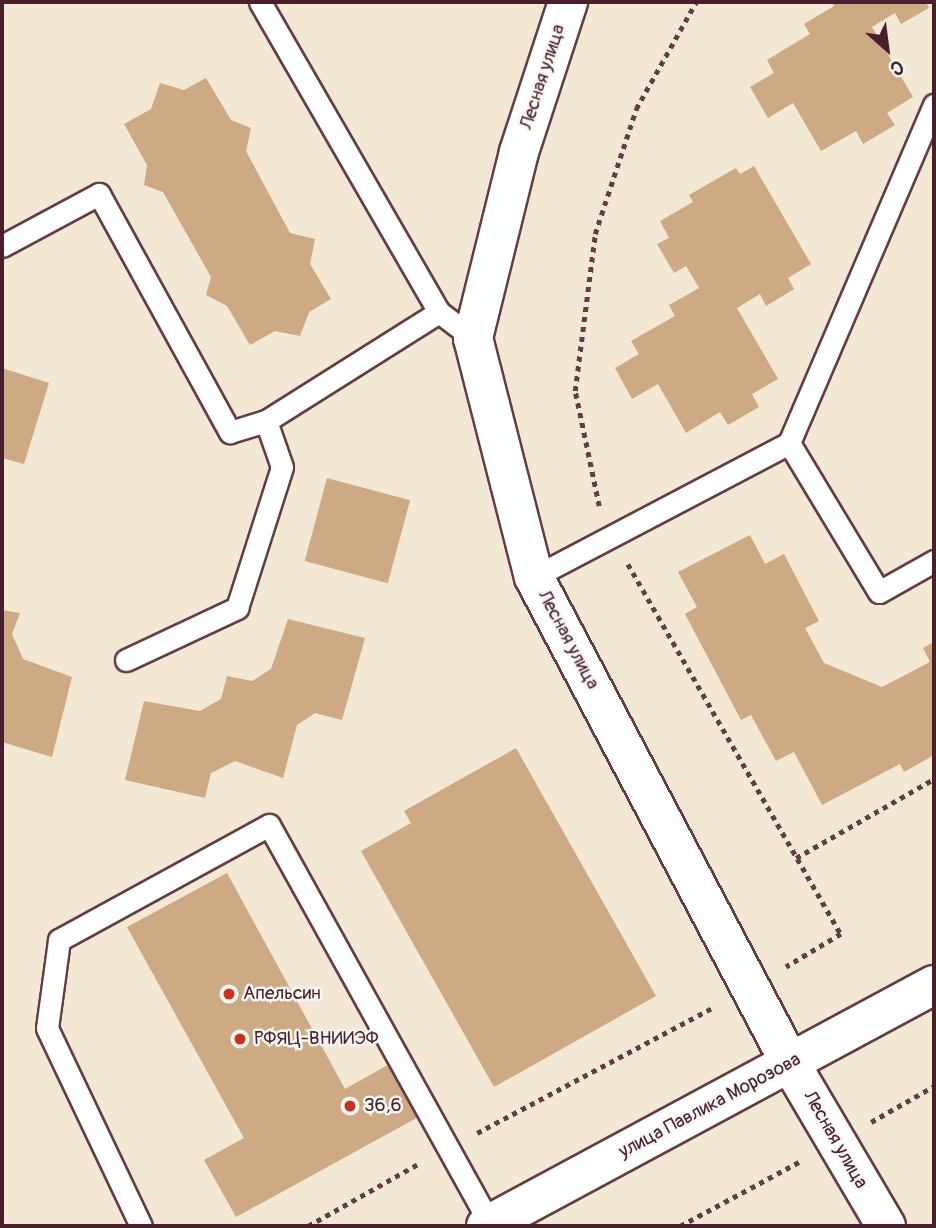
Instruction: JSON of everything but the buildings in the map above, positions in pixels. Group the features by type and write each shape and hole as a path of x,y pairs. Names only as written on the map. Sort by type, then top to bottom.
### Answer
{"street":[{"name":"Лесная улица","path":"568,2 519,152 473,338 534,577 790,1063 886,1226"},
{"name":"улица Павлика Морозова","path":"488,1225 934,985"}],"lane":[{"path":"260,2 439,312 473,338"},
{"path":"534,577 789,443 934,105"},
{"path":"2,246 99,194 230,432 266,421 439,312"},
{"path":"126,660 237,608 282,467 266,421"},
{"path":"789,443 879,592 934,561"},
{"path":"141,1226 47,1028 60,940 269,825 488,1225"}],"path":[{"path":"796,858 934,779"}],"place":[{"name":"Апельсин","path":"229,994"},
{"name":"РФЯЦ-ВНИИЭФ","path":"240,1039"},
{"name":"36,6","path":"350,1106"}]}
